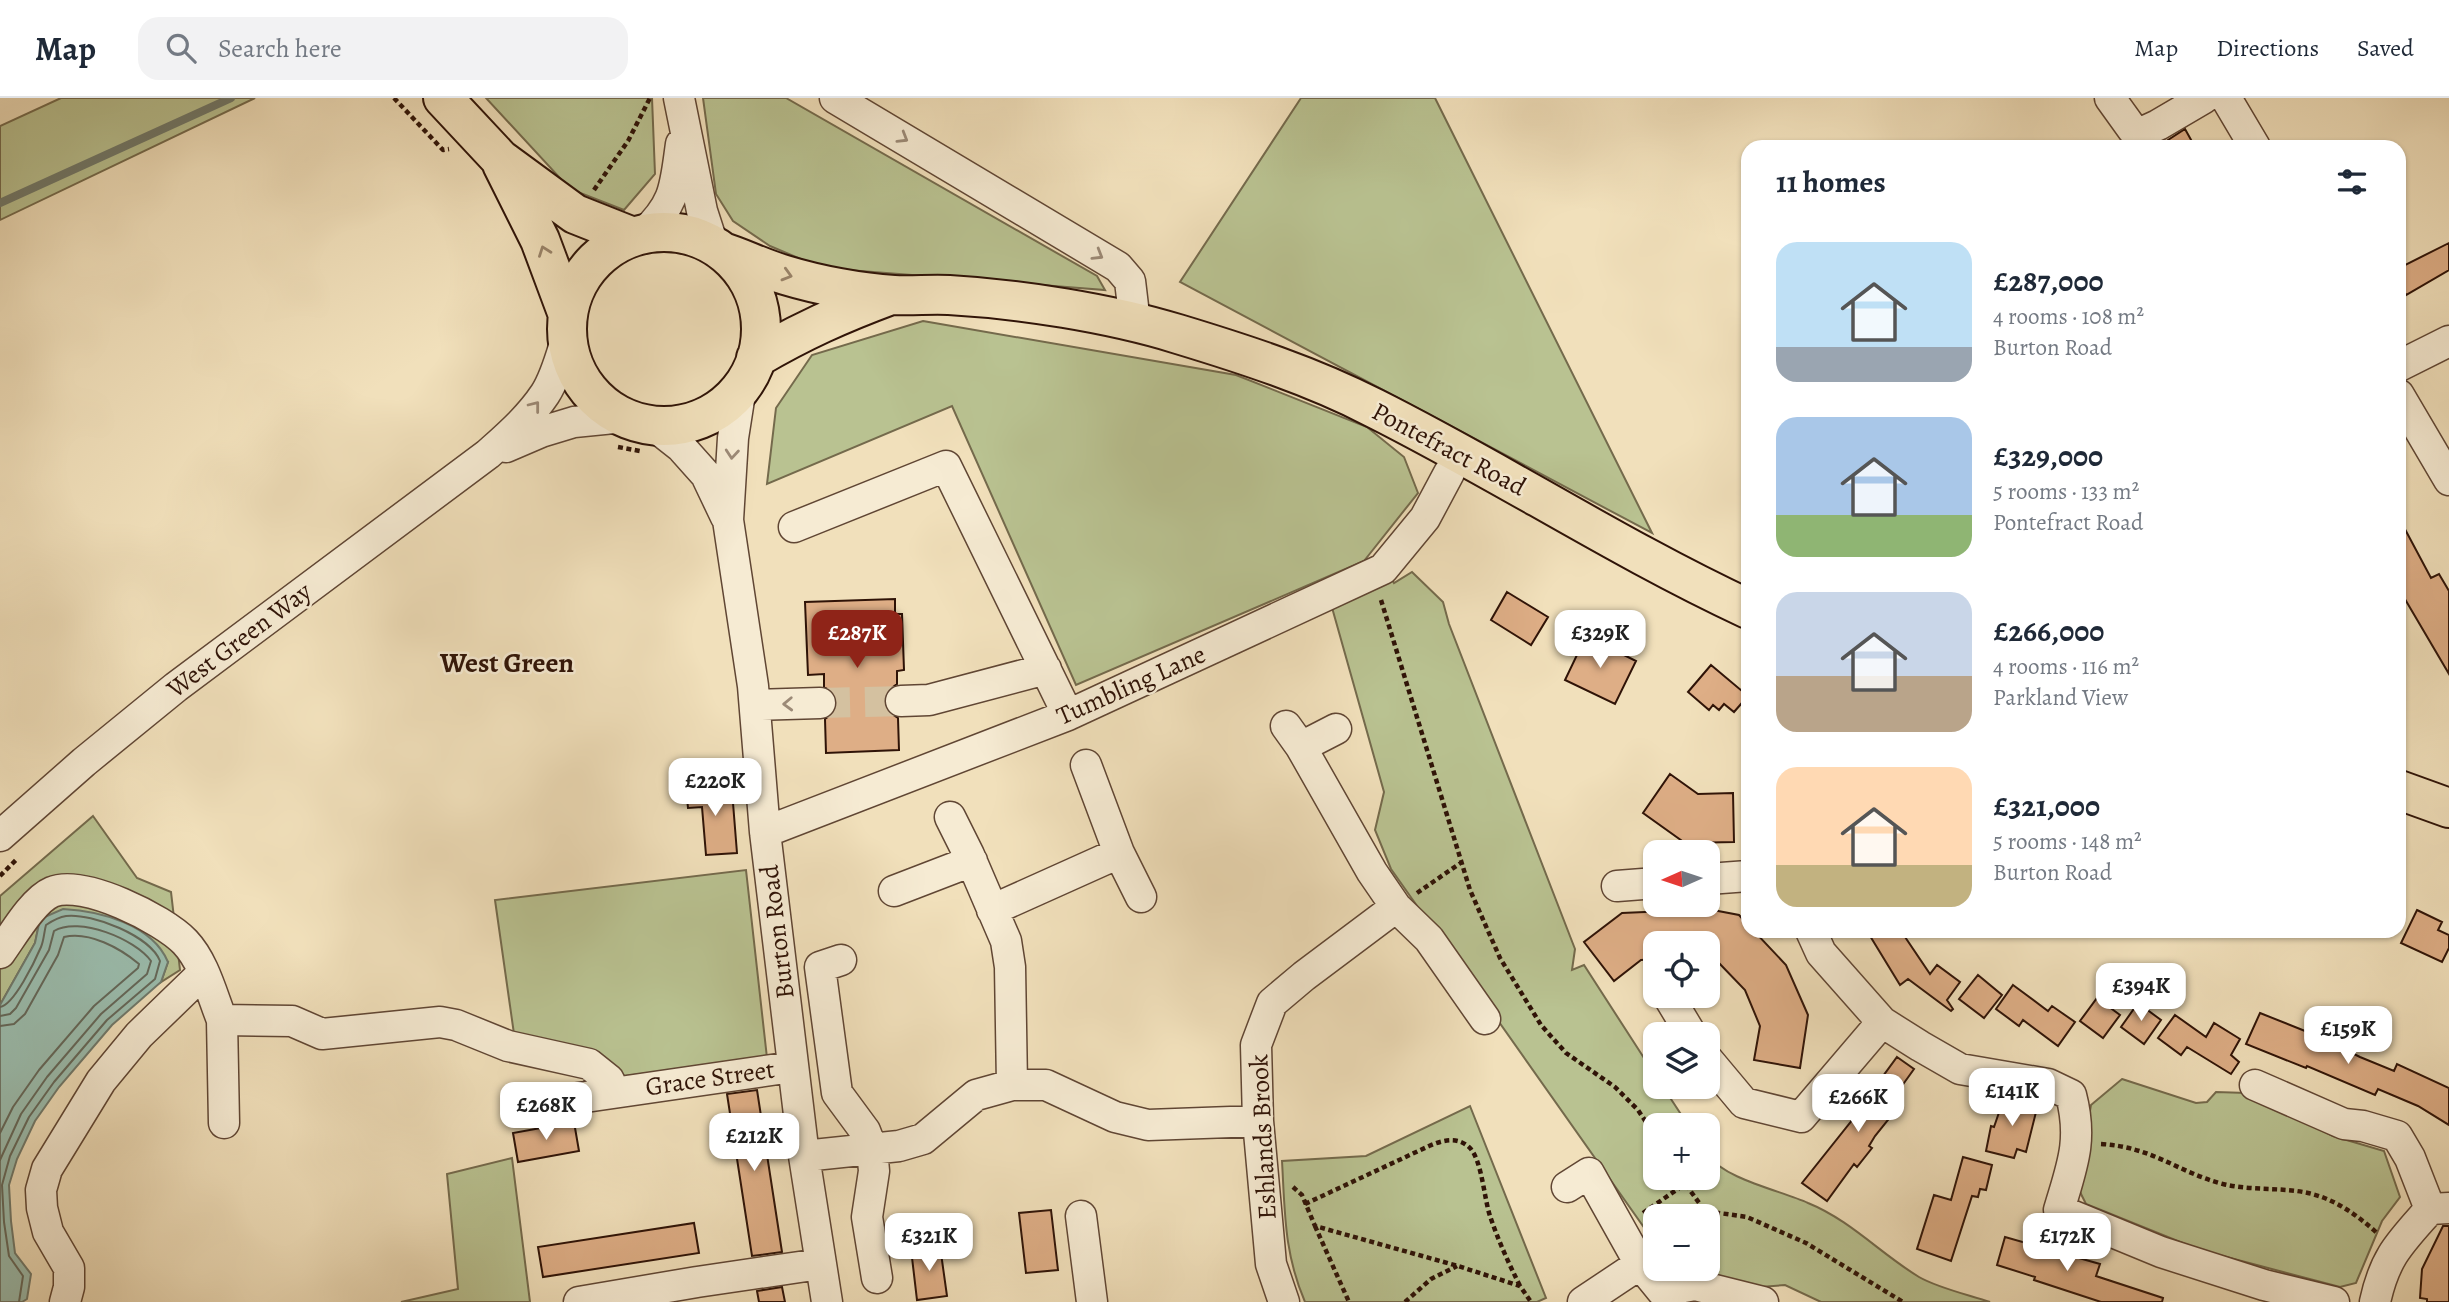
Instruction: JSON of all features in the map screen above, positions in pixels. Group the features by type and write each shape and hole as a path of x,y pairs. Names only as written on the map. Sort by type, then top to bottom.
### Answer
{"highway":[{"path":"443,98 500,159 582,209 638,235"},
{"path":"500,159 540,240 568,326 571,357 579,376 590,392 634,435 702,418 723,405 749,373 761,334 759,310 752,288 740,268 718,248 682,233 638,235 609,248 589,267 575,289 568,326"},
{"name":"Pontefract Road","path":"718,248 785,275 893,295 948,295 1009,301 1135,323 1175,333 1297,374 1372,407 1461,453 1607,537 1741,605"},
{"name":"Pontefract Road","path":"749,373 795,335 832,317 893,295"},
{"path":"2406,793 2449,808"}],"street":[{"path":"2110,98 2133,130 2145,131 2204,98"},
{"path":"2226,98 2251,140"},
{"path":"840,100 1118,267 1130,281 1135,323"},
{"path":"638,235 662,216 670,201 676,183 682,112"},
{"path":"682,112 702,211 718,248"},
{"name":"West Green Way","path":"0,836 84,762 176,687 488,454 523,422 545,393 557,369 568,326"},
{"path":"2406,362 2449,341"},
{"name":"Burton Road","path":"749,373 733,438 728,520 755,705 765,832 792,1066 827,1302"},
{"path":"2406,407 2449,480"},
{"name":"West Green Way","path":"488,454 541,432 574,422 634,435"},
{"name":"Burton Road","path":"634,435 681,447 706,475 728,520"},
{"path":"794,527 946,466 1068,715"},
{"name":"Tumbling Lane","path":"765,832 1068,715 1383,569 1425,518 1449,473"},
{"path":"915,701 1046,668"},
{"path":"755,705 820,703"},
{"path":"1336,729 1294,736 1372,872 1396,907 1429,939 1485,1019"},
{"path":"1086,765 1119,853 1141,897"},
{"path":"950,817 1006,941 1010,967 1012,1084"},
{"path":"992,910 1119,853"},
{"path":"894,891 970,858"},
{"path":"1720,878 1741,877"},
{"path":"1617,886 1643,884"},
{"path":"0,953 41,898 62,889 77,890 112,900 135,909 168,928 185,942 203,973 222,1020 224,1123"},
{"name":"Eshlands Brook","path":"1284,1302 1271,1264 1258,1121 1256,1045 1272,1003 1396,907"},
{"path":"1814,938 1821,953 1882,1022 1960,1069 2048,1084 2071,1095 2077,1119 2076,1150 2059,1210 2161,1252 2264,1285 2334,1302"},
{"path":"841,960 820,967 837,1093 865,1131 872,1149 874,1171 867,1217 877,1278"},
{"path":"65,1302 69,1287 69,1268 47,1231 42,1208 41,1190 47,1170 101,1081 139,1035 203,973"},
{"path":"222,1020 292,1021 322,1034 440,1022 456,1025 508,1045 589,1065 609,1080 613,1092"},
{"path":"1720,1074 1744,1103 1801,1117 1882,1022"},
{"name":"Grace Street","path":"544,1103 792,1066"},
{"path":"804,1156 899,1146 923,1139 976,1095 1012,1084 1046,1085 1115,1117 1148,1125 1258,1121"},
{"path":"2255,1085 2344,1124 2363,1126 2397,1136 2439,1208 2393,1250 2380,1277 2375,1302"},
{"path":"1567,1187 1589,1173 1640,1264 1662,1291 1695,1285 1763,1302"},
{"path":"1081,1216 1092,1302"},
{"path":"579,1302 699,1292 820,1264"},
{"path":"1583,1302 1640,1264"}],"path":[{"path":"582,209 628,141 650,98"},
{"path":"1374,573 1386,621 1471,890 1500,958 1541,1025 1566,1054 1615,1087 1643,1118"},
{"path":"1396,907 1462,862"},
{"path":"1305,1204 1443,1140 1457,1141 1468,1146 1475,1155 1490,1215 1520,1286 1531,1302"},
{"path":"2076,1150 2098,1144 2124,1146 2150,1153 2196,1175 2221,1183 2252,1189 2307,1193 2334,1202 2357,1216 2393,1250"},
{"path":"1264,1186 1291,1186 1302,1195 1349,1302"},
{"path":"1621,1228 1676,1190"},
{"path":"1689,1190 1704,1211 1747,1217 1806,1243 1903,1302"},
{"path":"1315,1226 1520,1286"},
{"path":"1405,1302 1432,1279 1458,1266"}],"green space":[{"path":"61,98 255,98 0,220 0,126"},
{"path":"486,98 652,98 655,174 624,210 570,189"},
{"path":"703,98 786,98 1097,276 1105,290 822,268 770,246 733,221 716,194"},
{"path":"1301,98 1435,98 1652,533 1180,282"},
{"path":"923,321 1236,375 1367,427 1404,457 1418,493 1364,561 1076,685 952,406 767,484 776,408 812,355"},
{"path":"1388,572 1394,583 1412,572 1443,602 1449,624 1575,949 1572,970 1584,965 1643,1056 1643,1099 1671,1099 1680,1113 1643,1113 1643,1190 1720,1190 1720,1166 1740,1178 1797,1198 1838,1218 1919,1277 1990,1302 1821,1302 1785,1285 1760,1287 1720,1279 1720,1204 1643,1204 1643,1226 1391,869 1375,830 1384,792 1331,604"},
{"path":"93,816 137,878 171,892 180,970 161,982 168,962 40,919 35,943 0,1005 0,896"},
{"path":"746,870 767,1058 625,1076 514,1034 495,900"},
{"path":"2122,1079 2196,1103 2207,1102 2216,1092 2247,1093 2333,1136 2384,1151 2400,1197 2382,1221 2356,1283 2340,1287 2200,1250 2086,1204 2077,1186 2091,1105"},
{"path":"1470,1106 1546,1298 1537,1302 1305,1302 1289,1250 1282,1161 1366,1156"},
{"path":"512,1158 530,1302 401,1302 458,1289 447,1174"}],"water":[{"path":"63,909 108,917 138,929 160,949 168,962 161,982 112,1025 59,1087 35,1121 17,1159 9,1185 15,1253 31,1274 27,1299 22,1302 0,1302 0,1005 35,943 40,919"}],"building":[{"path":"2185,129 2191,140 2168,140"},
{"path":"2449,243 2449,270 2406,295 2406,264"},
{"path":"2406,531 2431,578 2439,574 2449,591 2449,674 2406,601"},
{"path":"1507,592 1548,617 1531,645 1491,620"},
{"path":"895,599 895,614 902,614 904,670 897,671 897,684 886,692 884,701 887,711 898,718 899,750 826,753 825,719 835,712 837,702 834,693 824,687 824,674 808,675 805,602"},
{"path":"1586,636 1636,661 1615,704 1565,680"},
{"path":"1711,665 1741,690 1741,704 1734,712 1724,704 1719,710 1713,705 1709,710 1688,692"},
{"path":"1670,774 1698,794 1733,793 1734,842 1681,840 1643,813"},
{"path":"725,785 726,803 733,803 737,853 706,855 702,807 688,808 686,788"},
{"path":"2417,910 2442,922 2438,930 2449,935 2449,948 2442,962 2401,943 2406,938"},
{"path":"1720,911 1739,915 1741,938 1761,938 1786,965 1808,1015 1800,1068 1754,1060 1760,1026 1745,990 1720,964 1720,931 1643,931 1643,960 1614,981 1584,942 1622,913 1643,912 1643,917 1720,917"},
{"path":"1871,938 1906,938 1930,974 1937,965 1960,982 1947,1000 1953,1009 1951,1011 1908,979 1900,985"},
{"path":"1978,975 2002,995 1984,1018 1959,999"},
{"path":"2013,985 2048,1011 2052,1006 2075,1022 2058,1046 2023,1020 2019,1026 1996,1009"},
{"path":"2097,998 2120,1015 2103,1038 2080,1021"},
{"path":"2138,1003 2161,1020 2144,1044 2121,1027"},
{"path":"2260,1013 2394,1071 2397,1064 2449,1088 2449,1125 2418,1106 2378,1089 2375,1095 2246,1044"},
{"path":"2175,1015 2206,1037 2214,1023 2240,1039 2231,1055 2239,1062 2231,1074 2187,1047 2181,1055 2158,1038"},
{"path":"1897,1057 1914,1069 1889,1104 1896,1110 1875,1136 1869,1146 1872,1148 1857,1167 1854,1164 1827,1201 1802,1183 1880,1085 1878,1083"},
{"path":"757,1090 782,1252 752,1256 727,1094"},
{"path":"2005,1095 2034,1104 2032,1110 2036,1112 2026,1152 2017,1149 2014,1158 1986,1151 1991,1126 1994,1127"},
{"path":"574,1122 579,1151 518,1162 513,1133"},
{"path":"1963,1157 1992,1165 1986,1190 1980,1189 1978,1197 1972,1196 1951,1261 1917,1249 1934,1195 1951,1200"},
{"path":"1051,1210 1058,1270 1026,1273 1019,1213"},
{"path":"694,1223 699,1253 543,1277 538,1247"},
{"path":"2443,1226 2449,1226 2449,1302 2427,1302 2427,1299 2420,1298 2422,1269"},
{"path":"2005,1237 2100,1264 2096,1276 2163,1298 2162,1302 2101,1302 1997,1265"},
{"path":"940,1246 947,1296 917,1300 911,1249"},
{"path":"782,1287 785,1302 759,1302 757,1291"}],"waterway":[{"path":"0,203 231,98"}],"tunnel":[{"path":"820,703 901,701"}],"district":[{"name":"West Green","path":"507,663"}]}
